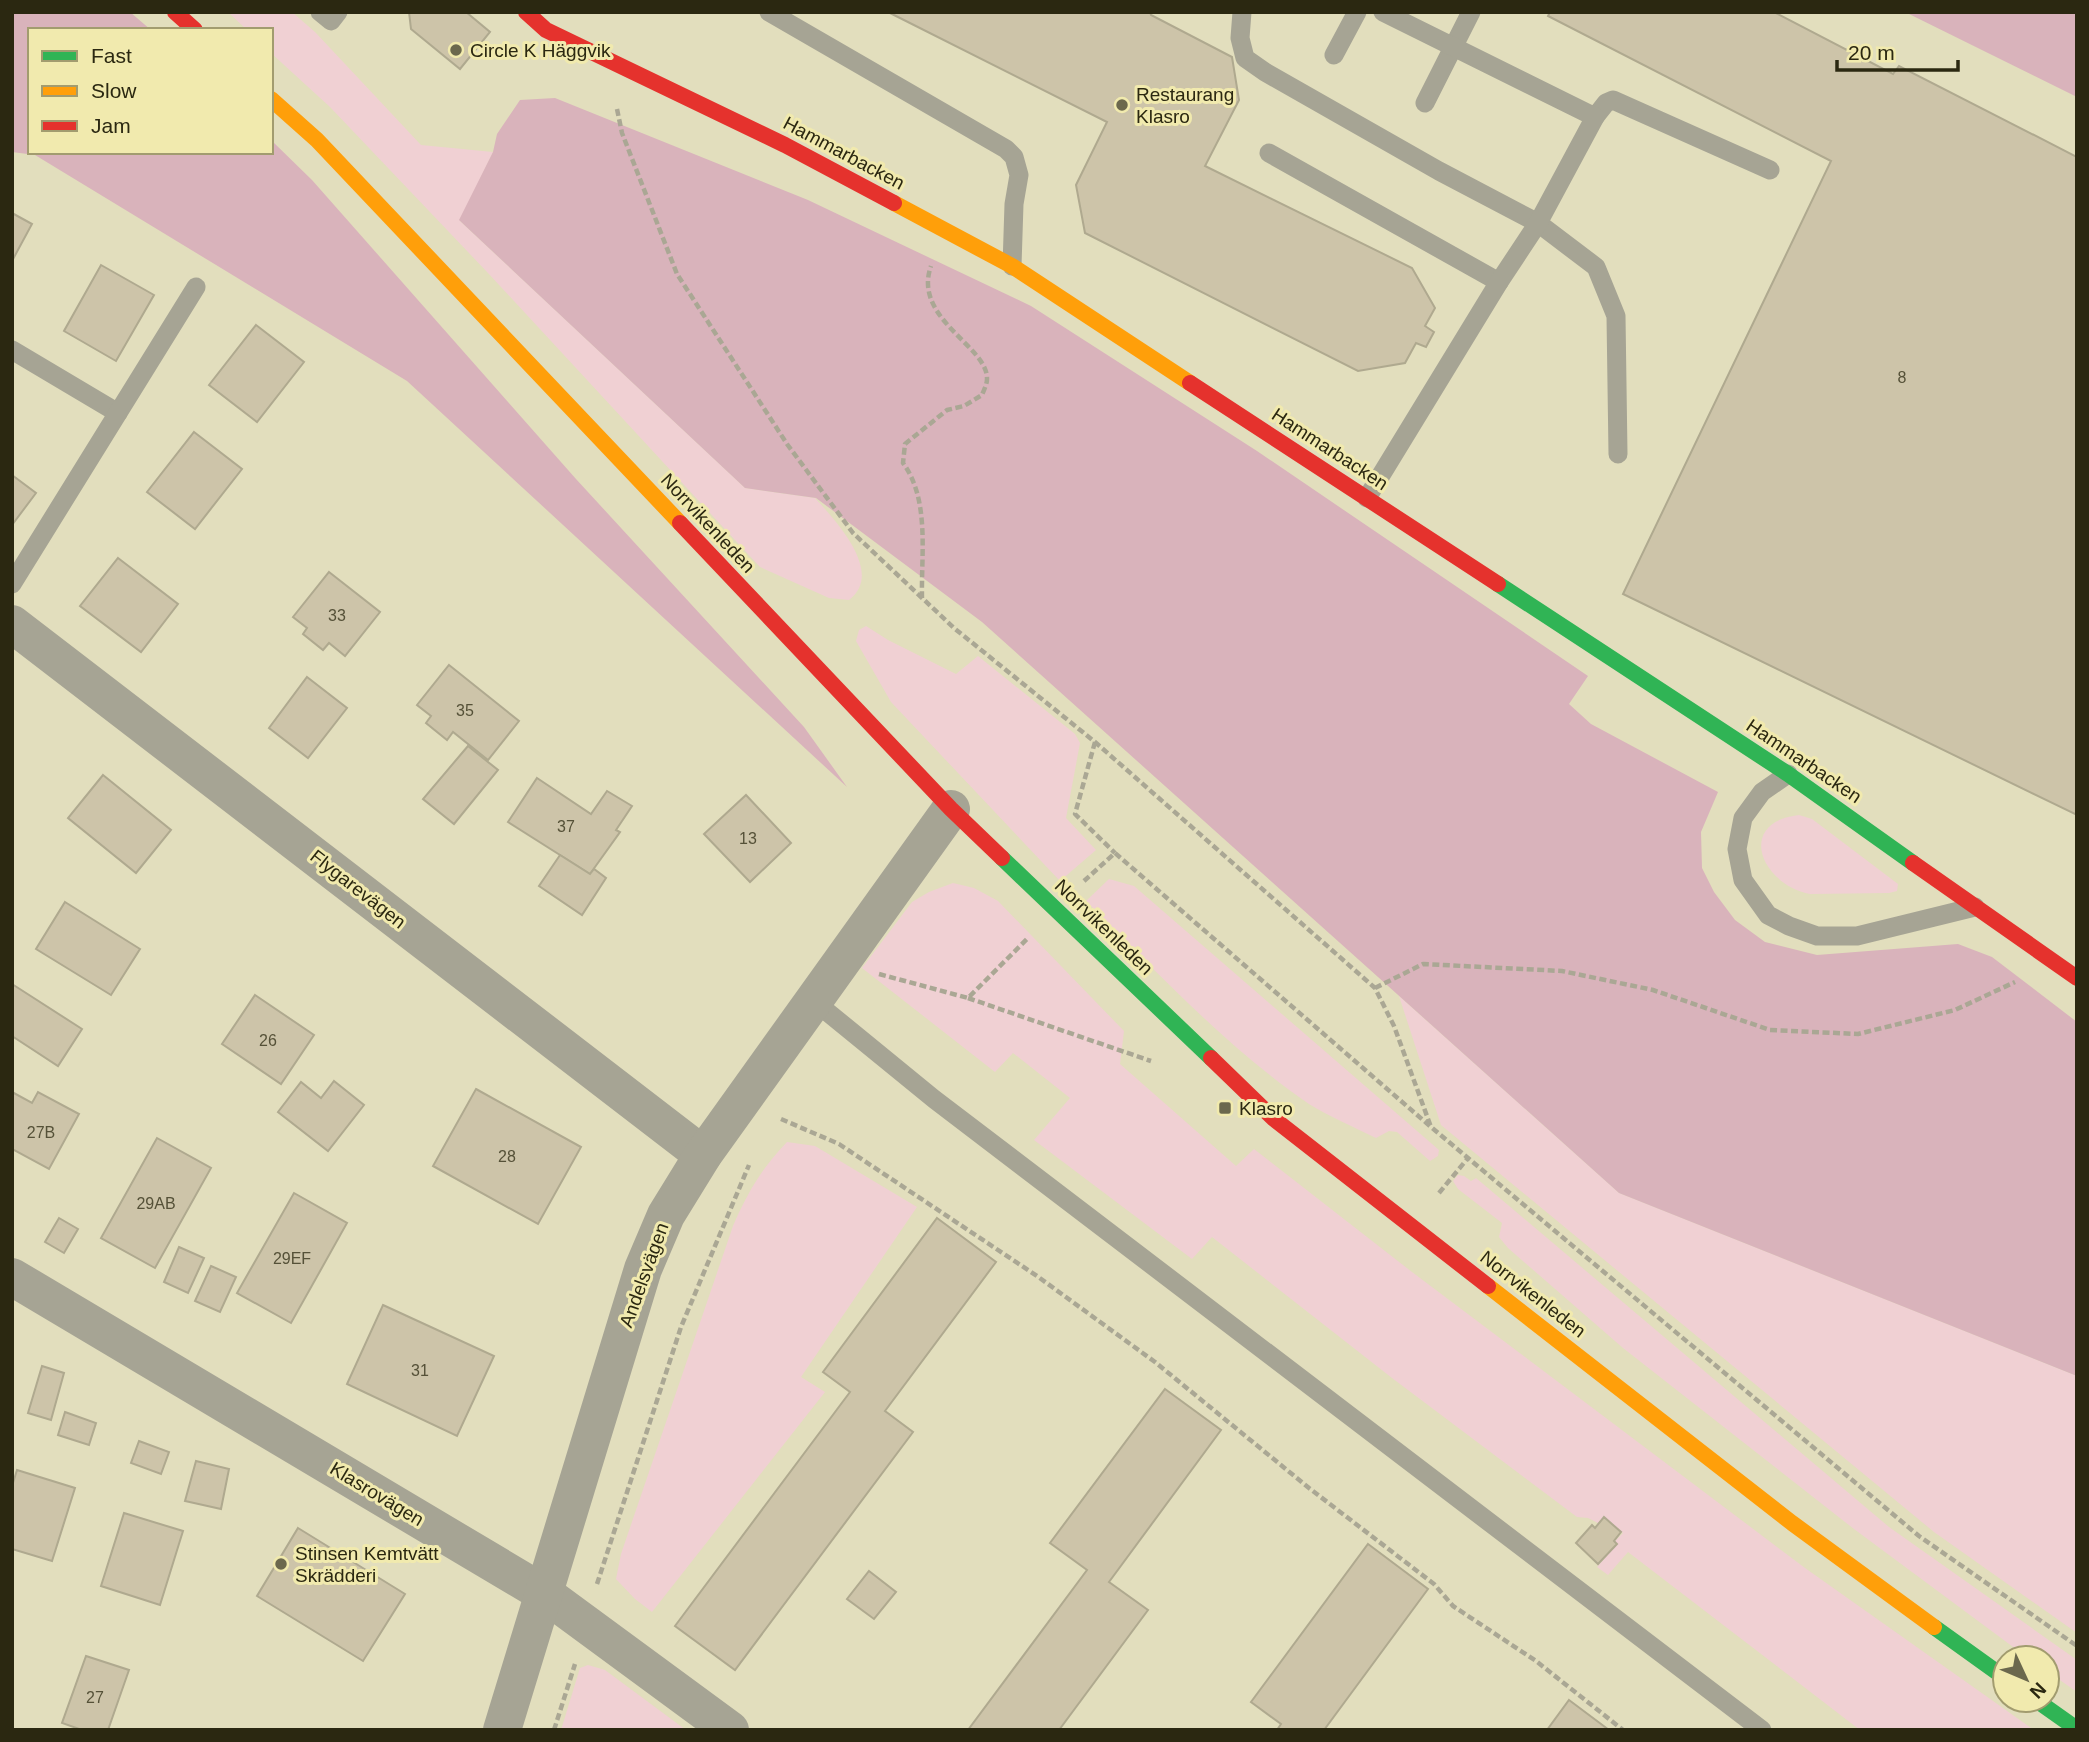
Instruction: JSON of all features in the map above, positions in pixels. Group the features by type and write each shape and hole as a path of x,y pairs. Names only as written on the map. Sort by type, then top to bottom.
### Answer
{"main road":[{"path":"175,12 193,28"},
{"name":"Hammarbacken","path":"526,12 546,30 785,145 1012,266 1788,774 2077,978"},
{"name":"Norrvikenleden","path":"273,101 317,140 951,810 1274,1119 1792,1523 1991,1668"},
{"path":"2055,1714 2077,1730"}],"street":[{"name":"Flygarevägen","path":"12,624 703,1155"},
{"name":"Andelsvägen","path":"502,1730 643,1269 666,1215 703,1155 951,810"},
{"name":"Klasrovägen","path":"12,1276 545,1594 730,1730"}],"lane":[{"path":"320,12 331,21 338,12"},
{"path":"769,12 1006,149 1014,157 1019,175 1014,204 1012,266"},
{"path":"1242,12 1240,38 1245,58 1427,164 1538,223 1595,267 1616,316 1618,454"},
{"path":"1335,55 1357,12"},
{"path":"1383,12 1595,117"},
{"path":"1425,103 1471,12"},
{"path":"1367,498 1538,223 1595,117 1606,103 1613,100 1770,170"},
{"path":"1269,153 1499,282"},
{"path":"12,584 196,286"},
{"path":"12,350 118,413"},
{"path":"1788,774 1762,792 1743,818 1737,849 1744,880 1768,915 1817,936 1857,936 1978,906"},
{"path":"814,1001 934,1099 1762,1730"}],"path":[{"path":"617,108 622,133 677,274 787,444 853,533 922,599 1095,742 1375,988 1394,1026 1431,1127"},
{"path":"922,599 921,502 913,476 903,463 905,444 947,410 964,406 982,395 987,377 982,364 935,310 930,289 930,271 937,251 951,233"},
{"path":"1095,742 1075,814 1115,853 1431,1127 1919,1536 2077,1646"},
{"path":"1076,890 1098,866 1115,853"},
{"path":"968,998 1029,938"},
{"path":"1375,988 1423,964 1562,971 1653,990 1770,1030 1858,1034 1955,1010 2014,983 2053,961"},
{"path":"845,1025 881,975 968,998 1151,1061"},
{"path":"774,1129 789,1109"},
{"path":"781,1119 839,1144 1038,1276 1155,1362 1309,1488 1434,1584 1453,1606 1535,1661 1623,1730"},
{"path":"1439,1193 1468,1158"},
{"path":"554,1730 593,1597 681,1327 746,1170 753,1160"}],"shaded area":[{"path":"12,12 130,12 149,28 28,28 28,154 273,154 273,142 312,180 576,479 804,727 847,787 407,381 35,155 12,152"},
{"path":"228,12 292,12 315,32 421,145 493,152 460,221 745,488 815,498 844,533 860,562 862,576 859,589 849,600 829,598 760,567 488,273 330,107 273,55 273,28 245,28"},
{"path":"1905,12 2077,12 2077,97"},
{"path":"555,98 808,200 1031,306 1257,451 1588,676 1569,704 1591,724 1718,792 1701,832 1702,868 1714,892 1735,920 1765,942 1817,955 1958,944 1992,957 2077,1022 2077,1376 1619,1193 982,622 816,498 745,488 459,220 493,152 497,134 520,100"},
{"path":"866,626 956,674 978,656 1075,734 1080,743 1066,818 1096,850 1060,881 891,702 856,641 859,630"},
{"path":"1799,815 1812,819 1898,884 1897,891 1810,894 1793,888 1778,878 1762,853 1762,840 1767,829 1779,820"},
{"path":"1109,879 1134,886 1439,1150 1438,1156 1430,1161 1397,1132 1389,1131 1376,1138 1325,1113 1278,1082 1249,1058 1193,1008 1086,901"},
{"path":"953,883 974,888 998,901 1124,1031 1120,1064 1236,1166 1254,1149 1412,1272 1805,1568 1991,1700 1991,1714 2011,1714 2034,1730 1860,1730 1628,1552 1608,1575 1597,1567 1623,1533 1604,1517 1598,1523 1577,1517 1392,1378 1212,1237 1192,1259 1034,1140 1070,1098 1013,1053 995,1072 862,968 912,902"},
{"path":"1399,996 1619,1193 2077,1376 2077,1633 1934,1532 1441,1125"},
{"path":"787,1142 815,1146 917,1207 801,1377 825,1392 652,1612 616,1579 621,1554 733,1226 756,1181"},
{"path":"1458,1175 1471,1181 1476,1178 1889,1527 2054,1644 2009,1644 1854,1529 1623,1348 1508,1248 1499,1237 1502,1223 1458,1189 1453,1181"},
{"path":"2061,1649 2077,1660 2077,1692 2061,1681"},
{"path":"588,1665 605,1670 686,1730 561,1730 580,1668"}],"building":[{"name":"Circle K Häggvik","path":"409,12 466,12 490,32 460,69 411,29"},
{"path":"888,12 1150,12 1151,15 1232,57 1239,100 1205,166 1412,268 1435,308 1425,326 1434,332 1426,347 1416,343 1405,363 1358,371 1085,233 1076,185 1107,122"},
{"path":"1550,12 1774,12 1893,74 1899,66 2077,157 2077,815 1623,594 1831,161 1548,16"},
{"path":"12,213 32,224 12,261"},
{"path":"101,265 154,295 116,361 64,331"},
{"path":"256,325 304,362 257,422 209,385"},
{"path":"194,432 242,469 195,529 147,492"},
{"path":"12,475 36,493 12,525"},
{"path":"118,558 178,604 141,652 80,606"},
{"path":"329,572 380,612 345,656 329,643 323,650 303,634 307,628 293,617"},
{"path":"449,665 519,721 488,760 453,732 447,740 426,723 431,716 417,705"},
{"path":"307,677 347,708 308,758 269,728"},
{"path":"468,746 498,770 454,824 423,799"},
{"path":"103,775 171,830 136,873 68,818"},
{"path":"537,778 591,814 607,791 632,806 616,830 620,832 590,874 508,822"},
{"path":"746,795 791,843 750,882 704,834"},
{"path":"560,855 590,874 594,869 606,878 582,915 539,886"},
{"path":"65,902 140,949 111,995 36,949"},
{"path":"12,984 82,1029 58,1066 12,1036"},
{"path":"255,995 314,1035 281,1084 222,1044"},
{"path":"334,1081 364,1105 328,1151 278,1112 301,1082 321,1098"},
{"path":"476,1089 581,1147 538,1224 433,1166"},
{"path":"12,1092 32,1103 38,1092 79,1114 49,1169 12,1149"},
{"path":"157,1138 211,1168 155,1268 101,1238"},
{"path":"294,1193 347,1223 291,1323 237,1293"},
{"path":"59,1218 78,1229 64,1253 45,1242"},
{"path":"937,1218 996,1262 885,1411 913,1432 735,1670 675,1626 850,1392 823,1372"},
{"path":"179,1247 204,1258 188,1293 164,1282"},
{"path":"211,1266 236,1277 220,1312 195,1301"},
{"path":"383,1305 494,1356 457,1436 347,1384"},
{"path":"42,1366 64,1373 51,1420 28,1413"},
{"path":"1165,1389 1221,1430 1109,1582 1148,1610 1059,1730 968,1730 1087,1570 1050,1543"},
{"path":"65,1412 96,1423 89,1445 58,1435"},
{"path":"139,1441 169,1452 161,1474 131,1463"},
{"path":"196,1461 229,1469 221,1509 185,1501"},
{"path":"17,1470 75,1488 52,1561 12,1549 12,1486"},
{"path":"124,1513 183,1531 160,1605 101,1586"},
{"path":"1604,1517 1621,1532 1614,1541 1617,1544 1598,1564 1576,1543 1592,1525 1595,1528"},
{"path":"298,1528 405,1594 363,1661 257,1596"},
{"path":"1368,1544 1428,1589 1324,1730 1277,1730 1281,1724 1251,1702"},
{"path":"869,1571 896,1592 874,1619 847,1599"},
{"path":"86,1656 129,1670 108,1730 82,1730 62,1723"},
{"path":"1569,1700 1609,1730 1547,1730"}],"traffic: fast":[{"path":"1498,584 1788,774 1913,863"},
{"path":"1002,858 1211,1058"},
{"path":"1934,1627 1991,1668"},
{"path":"2056,1714 2077,1729"}],"traffic: slow":[{"path":"273,101 317,140 680,523"},
{"path":"894,203 1012,266 1190,383"},
{"path":"1488,1286 1792,1523 1934,1627"}],"traffic: jam":[{"path":"175,12 193,28"},
{"path":"526,12 546,30 785,145 894,203"},
{"path":"1190,383 1498,584"},
{"path":"680,523 951,809 1002,858"},
{"path":"1913,863 2077,978"},
{"path":"1211,1058 1274,1119 1488,1286"}],"place":[{"name":"Circle K Häggvik","path":"456,50"},
{"name":"Restaurang Klasro","path":"1122,105"},
{"name":"Klasro","path":"1225,1108"},
{"name":"Stinsen Kemtvätt Skrädderi","path":"281,1564"}]}
